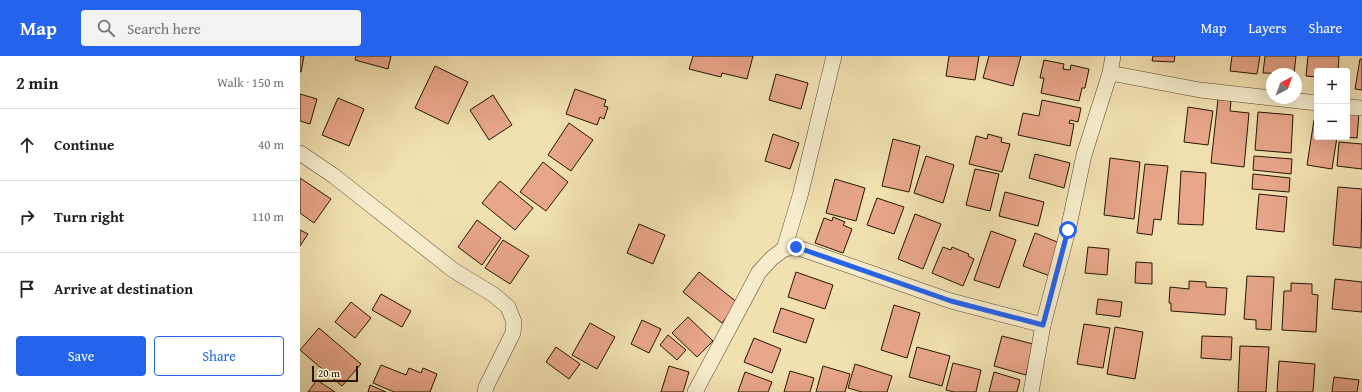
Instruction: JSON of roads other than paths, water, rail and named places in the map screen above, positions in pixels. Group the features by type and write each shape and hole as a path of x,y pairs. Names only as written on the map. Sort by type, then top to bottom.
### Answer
{"street":[{"path":"784,249 800,196 834,56"},
{"path":"1031,392 1043,325 1068,230 1084,155 1110,72 1113,56"},
{"path":"1110,72 1200,90 1266,97"},
{"path":"1302,101 1314,103"},
{"path":"1350,106 1362,108"},
{"path":"300,153 334,176 453,270 494,295 508,307 514,322 513,333 486,387 485,392"},
{"path":"695,392 759,272 772,258 784,249 796,247 951,301 1043,325"}]}
